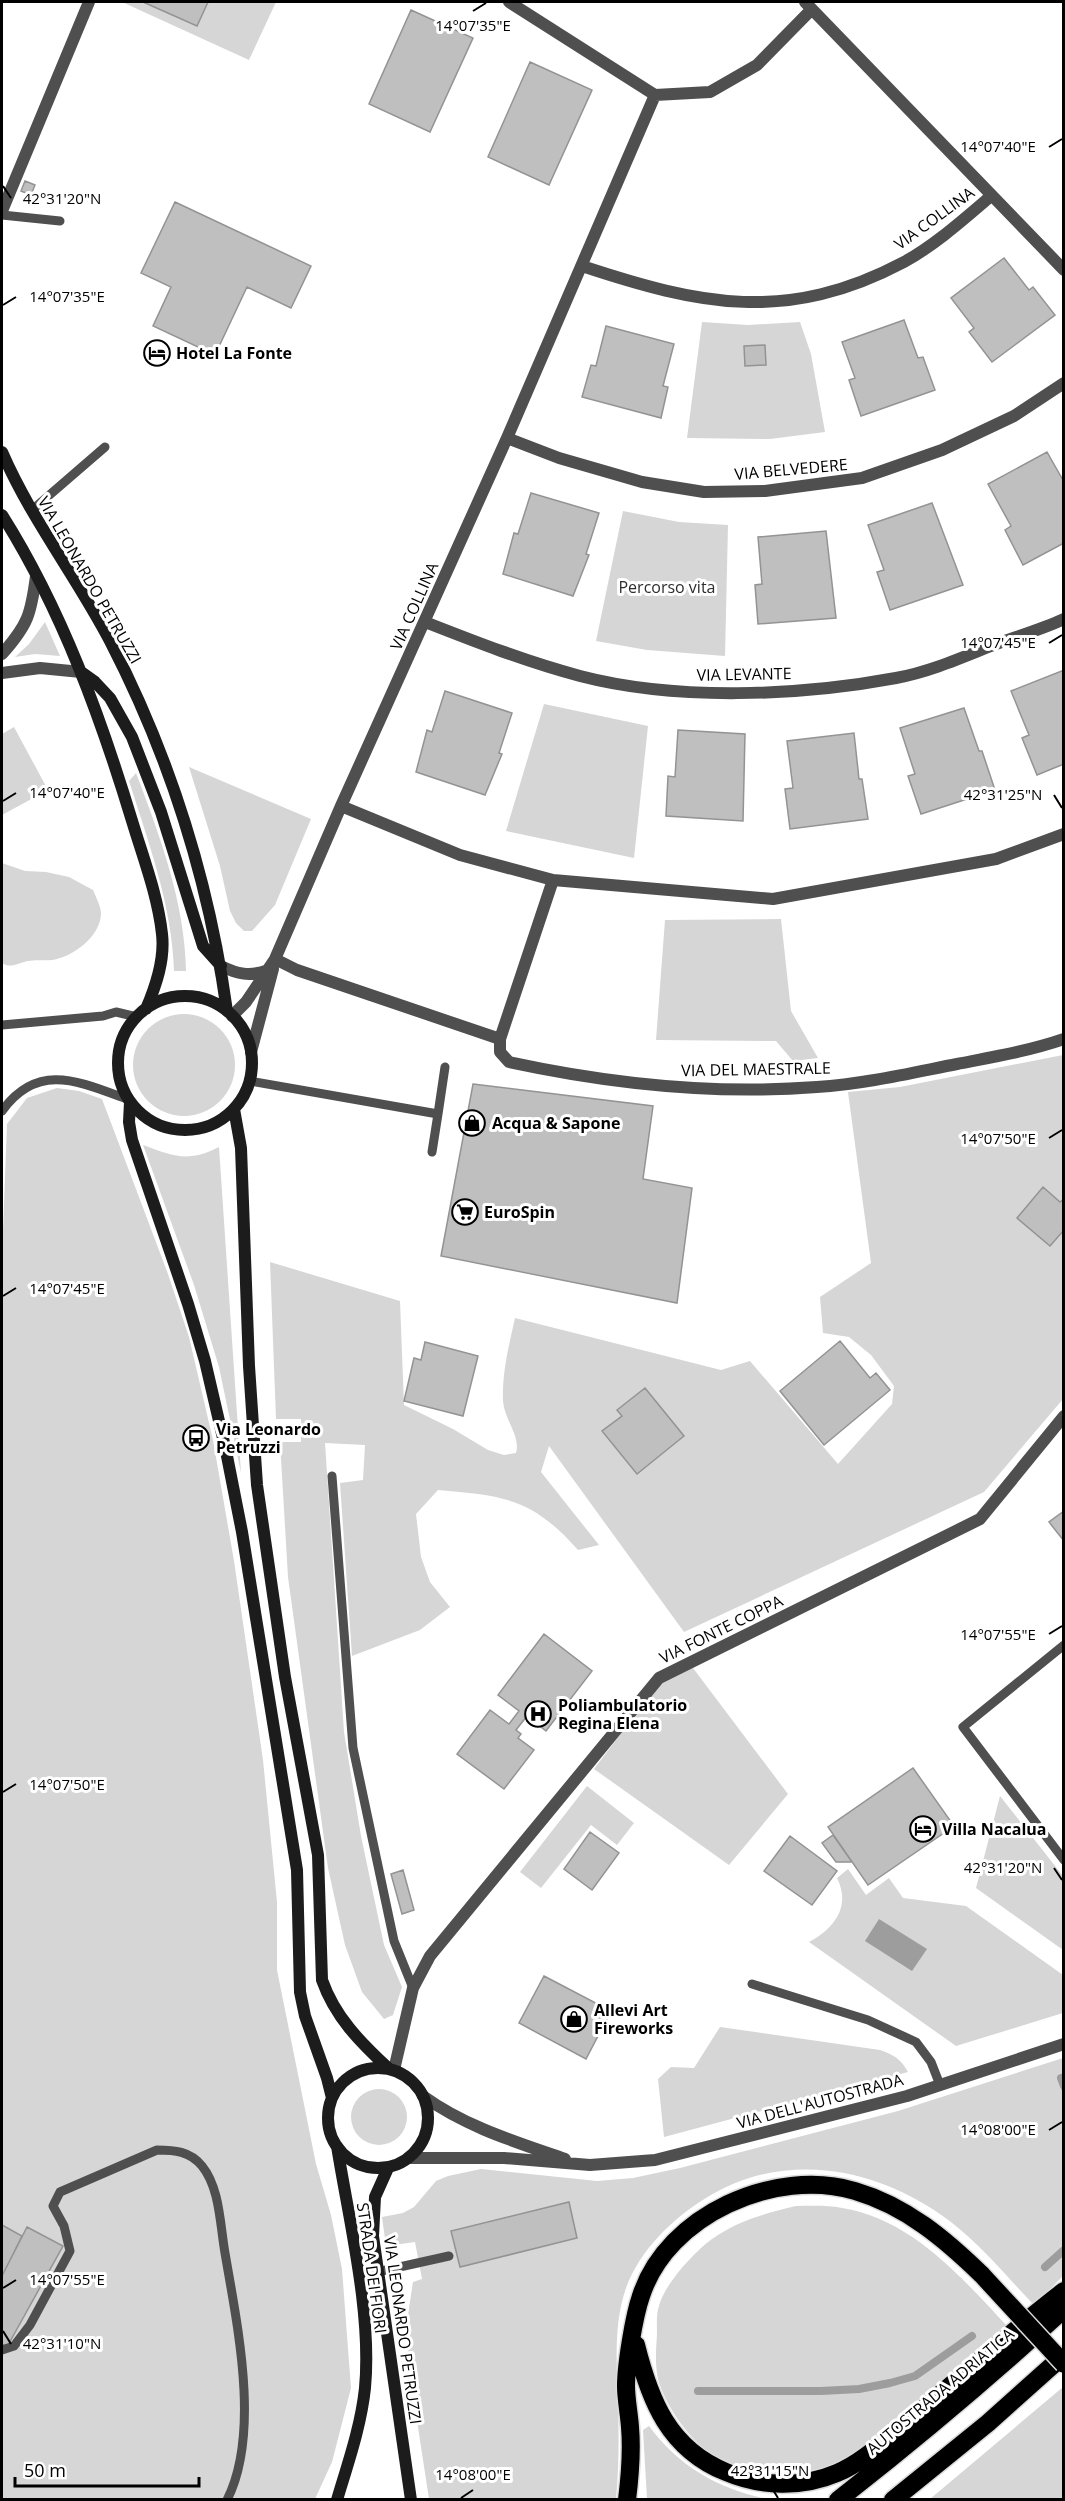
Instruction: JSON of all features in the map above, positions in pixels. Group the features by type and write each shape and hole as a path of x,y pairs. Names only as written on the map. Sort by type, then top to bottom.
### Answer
{"highway":[{"path":"627,2499 630,2429 626,2385 640,2299 649,2276 685,2232 721,2208 742,2199 778,2188 826,2185 871,2196 923,2224 949,2243 982,2275 1064,2364"},
{"path":"633,2334 645,2380 661,2418 687,2447 703,2460 735,2476 767,2483 792,2484 838,2473 869,2453 1026,2320 1064,2291"},
{"name":"AUTOSTRADA ADRIATICA","path":"838,2499 918,2438 1064,2309"},
{"path":"894,2499 988,2423 1064,2355"}],"main road":[{"name":"VIA LEONARDO PETRUZZI","path":"2,452 31,511 104,631 152,729 188,829 221,966 229,1014"},
{"path":"2,515 36,576 81,672 108,746 158,910 163,936 159,972 141,1013 123,1039 117,1065 120,1083 129,1100 141,1114 159,1125 179,1130 199,1129 218,1122 234,1109 250,1081 251,1052 244,1033 229,1014 204,999 188,996 171,998 141,1013"},
{"path":"81,672 95,682 110,698 132,736 160,813 203,946 221,966"},
{"path":"129,1100 132,1140 189,1304 226,1451 242,1532 297,1870 300,1992 305,2016 332,2098"},
{"path":"234,1109 241,1148 249,1366 257,1485 285,1677 318,1855 322,1980 338,2015 361,2043 391,2069 411,2080 423,2096 428,2109 425,2136 419,2148 409,2158 388,2168 373,2168 346,2157 337,2146 330,2131 328,2114 332,2098 341,2083 355,2073 371,2068 391,2069"},
{"name":"STRADA DEI FIORI","path":"337,2146 364,2316 366,2349 365,2388 359,2425 337,2499"},
{"name":"VIA LEONARDO PETRUZZI","path":"388,2168 375,2197 373,2236 411,2499"}],"street":[{"path":"2,213 89,2"},
{"path":"509,2 655,95 710,92 757,65 809,5 1064,270"},
{"name":"VIA COLLINA","path":"251,1052 275,959 341,806 507,438 655,95"},
{"name":"VIA COLLINA","path":"582,266 649,288 732,303 787,302 847,288 904,261 949,232 991,196"},
{"name":"VIA BELVEDERE","path":"507,438 559,458 642,482 704,492 765,490 862,478 942,450 1014,416 1064,383"},
{"path":"2,654 18,635 31,612 36,576"},
{"name":"VIA LEVANTE","path":"425,622 473,641 580,676 668,691 763,692 898,678 951,662 1064,619"},
{"path":"2,673 40,668 81,672"},
{"path":"341,806 460,855 553,880 773,899 996,859 1064,834"},
{"path":"275,959 297,970 500,1039 553,880"},
{"name":"VIA COLLINA","path":"229,1014 246,1002 275,959"},
{"path":"221,966 243,975 256,975 268,970"},
{"name":"VIA DEL MAESTRALE","path":"500,1039 500,1052 509,1062 619,1083 709,1089 818,1087 922,1071 1042,1047 1064,1039"},
{"name":"VIA FONTE COPPA","path":"391,2069 413,1988 430,1956 659,1678 980,1520 1064,1416"},
{"name":"VIA DELL'AUTOSTRADA","path":"409,2158 504,2158 580,2165 655,2160 940,2085 1064,2044"},
{"name":"VIA DELL'AUTOSTRADA","path":"423,2096 443,2110 490,2133 580,2165"}],"lane":[{"path":"2,213 60,221"},
{"path":"31,511 105,447"},
{"path":"2,1025 103,1016 116,1012 141,1013"},
{"path":"432,1152 445,1067"},
{"path":"2,1111 18,1091 46,1079 76,1082 129,1100"},
{"path":"250,1081 438,1114"},
{"path":"332,1476 353,1748 394,1941 413,1988"},
{"path":"1064,1645 963,1727 1064,1860"},
{"path":"752,1984 868,2020 916,2042 930,2062 940,2085"},
{"path":"2,2350 14,2346 30,2325 69,2251 64,2226 53,2206 60,2192 157,2150 188,2153 202,2166 215,2192 239,2336 244,2418 239,2466 227,2499"},
{"path":"377,2272 448,2256"}],"green space":[{"path":"122,2 276,2 249,60"},
{"path":"702,322 748,325 800,322 811,354 825,432 770,439 687,438"},
{"name":"Percorso vita","path":"623,511 679,522 728,525 725,656 647,650 596,641"},
{"path":"45,622 60,656 35,654 15,657 29,644"},
{"path":"544,704 648,726 634,858 506,831"},
{"path":"14,727 48,790 2,815 2,734"},
{"path":"189,767 311,819 275,905 252,931 244,931 236,923 230,911 220,866"},
{"path":"136,773 170,870 181,920 186,971 174,971 164,898 152,851 129,781"},
{"path":"2,863 25,871 46,872 69,877 93,890 101,912 98,927 88,941 74,952 60,958 28,961 12,966 2,963"},
{"path":"781,919 791,1011 818,1058 793,1061 776,1041 656,1040 665,920"},
{"path":"184,1014 204,1018 220,1029 231,1045 235,1065 231,1085 220,1101 204,1112 184,1116 164,1112 148,1101 137,1085 133,1065 137,1045 148,1029 164,1018"},
{"path":"1063,1055 1063,1399 984,1492 684,1632 549,1446 541,1472 599,1545 578,1550 546,1520 516,1503 482,1495 438,1490 416,1514 421,1557 430,1582 450,1607 420,1630 352,1656 340,1483 363,1480 365,1445 325,1443 344,1732 361,1836 384,1945 402,1987 393,2015 384,2019 362,1992 345,1945 328,1868 288,1577 280,1442 301,1442 301,1419 276,1419 270,1262 400,1301 404,1405 453,1429 488,1450 504,1455 516,1453 516,1440 503,1401 508,1348 515,1318 721,1370 750,1361 838,1464 892,1404 894,1386 871,1355 849,1337 823,1333 820,1297 871,1263 848,1092 900,1087"},
{"path":"57,1088 79,1091 102,1099 168,1274 189,1337 213,1440 234,1561 263,1760 277,1902 277,1970 316,2164 331,2215 342,2269 351,2388 332,2462 315,2499 2,2500 3,1231 7,1124 27,1098"},
{"path":"143,1145 181,1156 198,1155 219,1147 241,1473 219,1367 194,1285"},
{"path":"693,1668 788,1794 729,1865 594,1769 660,1682"},
{"path":"587,1786 634,1823 617,1845 591,1825 541,1888 520,1872"},
{"path":"1000,1796 1063,1876 1063,1950 976,1888"},
{"path":"848,1869 866,1895 889,1878 903,1898 966,1906 1063,1975 1063,2013 956,2046 809,1942 826,1930 838,1915 842,1898 837,1878"},
{"path":"720,2027 880,2050 897,2058 908,2072 664,2137 658,2079 671,2067 694,2068"},
{"path":"1063,2058 1063,2276 1034,2305 984,2251 962,2231 923,2203 893,2188 863,2177 831,2171 799,2170 767,2173 736,2183 693,2206 648,2248 632,2274 619,2317 617,2346 619,2440 616,2499 429,2499 408,2362 407,2321 413,2282 422,2279 415,2242 386,2246 382,2217 403,2213 414,2207 436,2181 448,2176 481,2169 597,2181 633,2178 680,2168 898,2111"},
{"path":"379,2089 390,2091 399,2097 405,2106 407,2117 405,2128 399,2137 390,2143 379,2145 368,2143 359,2137 353,2128 351,2117 353,2106 359,2097 368,2091"},
{"path":"796,2206 842,2208 867,2214 891,2224 934,2253 1008,2327 875,2438 852,2454 815,2470 784,2473 751,2470 735,2466 709,2453 687,2432 669,2406 656,2368 657,2313 662,2298 673,2279 689,2260 712,2239 752,2218"},
{"path":"1063,2387 1063,2499 930,2499"},
{"path":"649,2426 673,2453 701,2474 733,2489 768,2499 647,2499 643,2430"}],"shaded area":[{"path":"879,1919 927,1949 912,1971 865,1941"}],"building":[{"path":"143,2 208,2 197,26"},
{"path":"411,10 473,38 430,132 369,104"},
{"path":"530,62 592,90 549,185 488,157"},
{"path":"25,181 35,185 31,195 21,191"},
{"path":"175,202 311,266 291,308 247,287 215,355 153,326 171,287 141,273"},
{"path":"1004,258 1029,290 1033,287 1055,315 992,362 969,332 974,328 951,298"},
{"path":"904,320 918,358 923,357 935,390 861,416 849,380 855,378 842,342"},
{"path":"606,326 674,344 663,386 668,387 661,418 582,397 591,365 596,366"},
{"path":"765,345 766,365 745,366 744,346"},
{"path":"1047,452 1064,482 1064,543 1023,565 1005,530 1011,526 988,484"},
{"path":"531,493 599,513 586,554 589,555 573,596 503,574 514,533 518,534"},
{"path":"932,503 963,585 890,610 877,572 884,570 868,525"},
{"path":"826,531 836,618 758,624 755,585 762,584 758,537"},
{"path":"1064,670 1064,764 1037,775 1022,738 1029,735 1011,691"},
{"path":"445,691 512,713 499,753 502,754 485,795 416,772 427,730 432,732"},
{"path":"964,708 995,790 921,814 908,776 915,774 900,728"},
{"path":"678,730 745,734 743,821 666,816 668,776 675,777"},
{"path":"854,733 859,779 862,779 868,819 790,829 785,789 793,788 787,741"},
{"path":"473,1084 653,1106 643,1179 692,1188 677,1303 441,1256"},
{"path":"1043,1187 1060,1202 1064,1199 1064,1230 1050,1246 1017,1218"},
{"path":"840,1341 870,1378 876,1373 890,1390 824,1445 780,1391"},
{"path":"425,1342 478,1356 463,1416 404,1401 414,1358 421,1360"},
{"path":"645,1388 684,1436 637,1474 602,1431 622,1416 617,1410"},
{"path":"1064,1511 1064,1541 1049,1522"},
{"name":"Poliambulatorio Regina Elena","path":"544,1634 592,1671 546,1731 527,1716 516,1730 521,1734 518,1738 534,1750 504,1789 457,1754 490,1710 509,1724 519,1711 498,1695"},
{"path":"913,1768 954,1826 868,1885 828,1827"},
{"path":"590,1832 619,1853 592,1890 564,1869"},
{"path":"833,1835 852,1862 836,1862 822,1843"},
{"path":"790,1836 837,1871 812,1905 764,1871"},
{"path":"403,1870 414,1910 402,1914 391,1874"},
{"path":"544,1976 611,2011 586,2059 519,2023"},
{"path":"569,2202 577,2238 460,2267 451,2231"},
{"path":"2,2225 22,2236 2,2276"},
{"path":"27,2227 63,2246 7,2347 2,2344 2,2276"}],"waterway":[{"path":"1061,2078 1064,2086"},
{"path":"1045,2267 1064,2250"},
{"path":"698,2391 821,2391 859,2389 890,2383 915,2376 972,2336"}],"place":[{"name":"Hotel La Fonte","path":"157,353"},
{"name":"Acqua & Sapone","path":"472,1123"},
{"name":"EuroSpin","path":"465,1212"},
{"name":"Via Leonardo Petruzzi","path":"196,1438"},
{"name":"Poliambulatorio Regina Elena","path":"538,1714"},
{"name":"Villa Nacalua","path":"923,1829"},
{"name":"Allevi Art Fireworks","path":"574,2019"}]}
